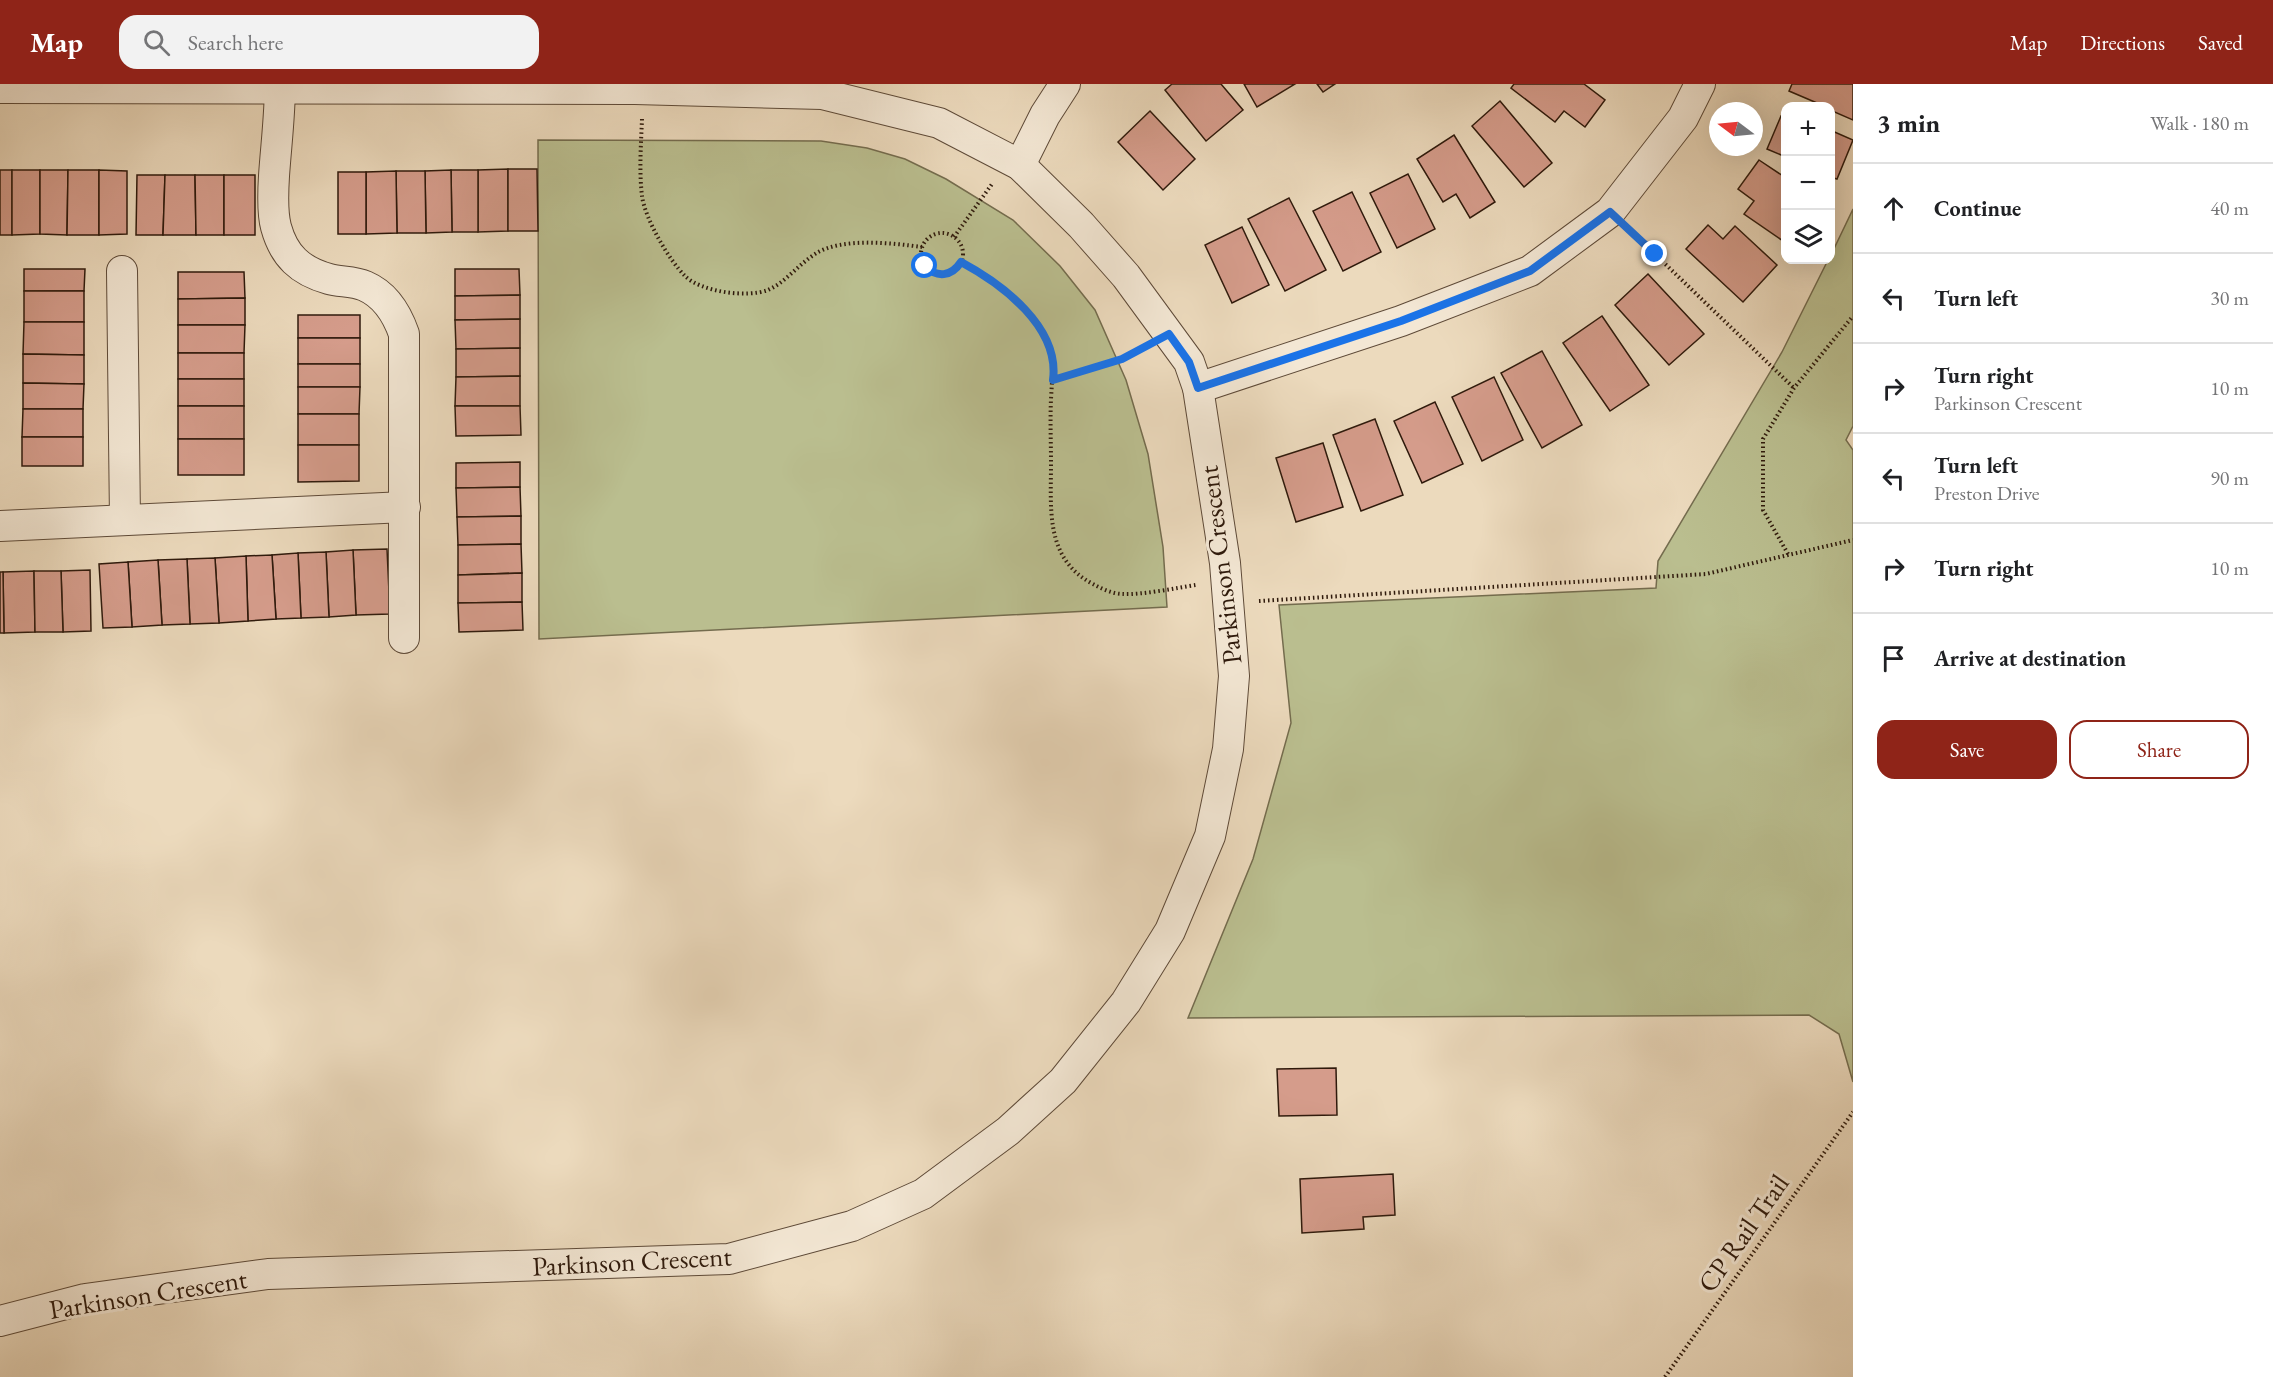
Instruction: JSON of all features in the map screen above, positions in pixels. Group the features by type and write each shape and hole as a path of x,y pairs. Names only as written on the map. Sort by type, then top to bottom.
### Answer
{"street":[{"path":"1015,162 1065,84"},
{"path":"1198,388 1401,321 1530,271 1610,212 1683,118 1700,84"},
{"path":"280,86 273,193 275,225 283,243 293,262 310,272 329,279 365,286 379,295 398,316 404,334 404,638"},
{"name":"Parkinson Crescent","path":"0,88 280,86 638,88 822,94 939,123 1015,162 1074,217 1119,267 1189,362 1198,388 1227,592 1234,676 1228,749 1210,836 1170,931 1126,1002 1064,1081 1008,1131 923,1194 852,1226 729,1259 268,1274 85,1299 0,1321"},
{"path":"122,271 125,520"},
{"path":"0,526 405,507"}],"path":[{"path":"638,88 642,198 649,222 686,277 699,285 728,293 746,294 767,290 786,279 800,264 826,247 884,244 922,246"},
{"path":"954,237 1015,162"},
{"path":"1610,212 1794,388"},
{"path":"944,233 954,237 962,251 961,262 950,274 936,274 921,260 922,246 931,236 937,234 944,233"},
{"path":"961,262 984,274 999,286 1034,320 1049,343 1054,373 1051,400 1052,531 1061,555 1073,571 1103,589 1123,594 1227,592 1706,574 1853,540"},
{"path":"1788,554 1763,510 1763,439 1794,388 1853,316"},
{"path":"1053,380 1122,359 1169,334"},
{"name":"CP Rail Trail","path":"1665,1377 1853,1112"}],"green space":[{"path":"538,140 821,141 867,148 905,159 946,179 1013,220 1060,266 1095,310 1126,380 1148,454 1163,547 1167,607 539,639"},
{"path":"1853,209 1853,426 1846,440 1853,450 1853,1082 1839,1034 1809,1015 1188,1018 1253,859 1291,723 1279,605 1656,588 1658,561 1782,352 1826,264 1835,264 1835,247"}],"building":[{"path":"1172,84 1221,84 1243,110 1206,141 1165,90"},
{"path":"1244,84 1295,84 1257,107"},
{"path":"1317,84 1335,84 1323,92"},
{"path":"1514,84 1584,84 1605,100 1585,127 1564,111 1555,122 1511,88"},
{"path":"1792,84 1853,84 1853,120 1835,112 1835,102 1815,102 1789,91"},
{"path":"1500,101 1552,163 1524,187 1472,126"},
{"path":"1150,111 1195,159 1163,190 1118,142"},
{"path":"1781,116 1781,155 1767,149"},
{"path":"1835,132 1853,140 1837,179 1835,178"},
{"path":"1454,135 1495,202 1470,218 1456,194 1443,202 1417,159"},
{"path":"1759,160 1781,175 1781,240 1744,214 1754,201 1738,189"},
{"path":"508,169 508,231 478,232 478,170"},
{"path":"508,169 537,169 538,231 508,231"},
{"path":"0,170 12,170 12,235 0,235"},
{"path":"12,170 40,170 40,234 12,235"},
{"path":"40,170 68,170 67,235 40,234"},
{"path":"68,170 99,170 99,235 67,235"},
{"path":"99,170 127,171 127,234 99,235"},
{"path":"451,170 478,170 478,232 452,232"},
{"path":"451,170 452,232 426,233 425,171"},
{"path":"396,171 425,171 426,233 397,233"},
{"path":"396,171 397,233 366,234 366,172"},
{"path":"338,172 366,172 366,234 338,234"},
{"path":"1408,174 1435,229 1397,248 1370,193"},
{"path":"137,175 165,175 163,235 136,235"},
{"path":"165,175 195,175 196,235 163,235"},
{"path":"195,175 224,175 224,235 196,235"},
{"path":"224,175 255,175 255,235 224,235"},
{"path":"1352,192 1381,252 1343,271 1313,211"},
{"path":"1289,198 1326,270 1285,291 1248,219"},
{"path":"1708,225 1723,239 1735,226 1777,265 1743,302 1686,249"},
{"path":"1242,227 1269,285 1232,303 1205,245"},
{"path":"24,269 85,269 84,291 24,291"},
{"path":"455,269 519,269 520,295 455,296"},
{"path":"178,272 244,272 245,298 178,299"},
{"path":"1648,274 1704,334 1669,365 1615,305"},
{"path":"24,291 84,291 84,322 24,322"},
{"path":"520,295 520,319 455,320 455,296"},
{"path":"245,298 245,325 178,325 178,299"},
{"path":"298,315 360,315 360,338 298,338"},
{"path":"1602,316 1649,385 1610,411 1563,343"},
{"path":"520,319 520,348 456,349 455,320"},
{"path":"24,322 84,322 84,355 23,354"},
{"path":"178,325 245,325 244,353 178,353"},
{"path":"298,338 360,338 360,364 298,364"},
{"path":"520,348 520,376 456,377 456,349"},
{"path":"1542,351 1582,425 1542,448 1501,373"},
{"path":"178,353 244,353 244,379 178,379"},
{"path":"23,354 84,355 84,384 23,383"},
{"path":"298,364 360,364 360,387 298,387"},
{"path":"520,376 520,406 455,406 456,377"},
{"path":"1494,377 1523,440 1482,461 1452,397"},
{"path":"178,379 244,379 244,406 178,406"},
{"path":"23,383 84,384 83,409 23,409"},
{"path":"298,387 360,387 359,414 298,414"},
{"path":"1435,402 1463,464 1422,483 1394,421"},
{"path":"178,406 244,406 244,439 178,439"},
{"path":"455,406 520,406 521,435 456,436"},
{"path":"23,409 83,409 83,437 22,437"},
{"path":"298,414 359,414 359,445 298,445"},
{"path":"1375,419 1403,495 1361,511 1333,435"},
{"path":"22,437 83,437 83,466 22,466"},
{"path":"178,439 244,439 244,475 178,475"},
{"path":"1323,443 1343,507 1296,522 1276,458"},
{"path":"298,445 359,445 359,481 298,482"},
{"path":"520,462 520,487 456,488 456,463"},
{"path":"520,487 521,516 457,517 456,488"},
{"path":"521,516 521,544 458,545 457,517"},
{"path":"521,544 522,573 458,575 458,545"},
{"path":"387,549 390,614 356,615 353,550"},
{"path":"353,550 356,615 329,617 326,552"},
{"path":"326,552 329,617 301,618 298,553"},
{"path":"298,553 301,618 276,619 272,555"},
{"path":"272,555 276,619 248,621 246,556"},
{"path":"246,556 248,621 219,623 215,558"},
{"path":"215,558 219,623 190,624 187,559"},
{"path":"187,559 190,624 162,625 158,560"},
{"path":"158,560 162,625 132,627 128,562"},
{"path":"128,562 132,627 103,628 99,564"},
{"path":"90,570 91,631 63,632 61,571"},
{"path":"34,571 35,632 4,633 3,572"},
{"path":"34,571 61,571 63,632 35,632"},
{"path":"0,572 3,572 4,633 0,633"},
{"path":"522,573 522,602 458,603 458,575"},
{"path":"522,602 523,630 459,632 458,603"},
{"path":"1336,1068 1337,1115 1279,1116 1277,1069"},
{"path":"1393,1174 1395,1215 1363,1217 1364,1229 1302,1233 1300,1179"}],"route":[{"path":"925,266 929,271 943,275 956,270 961,262 984,274 1006,291 1034,320 1049,343 1053,380 1122,359 1169,334 1189,362 1198,388 1401,321 1530,271 1610,212 1655,254"}]}
